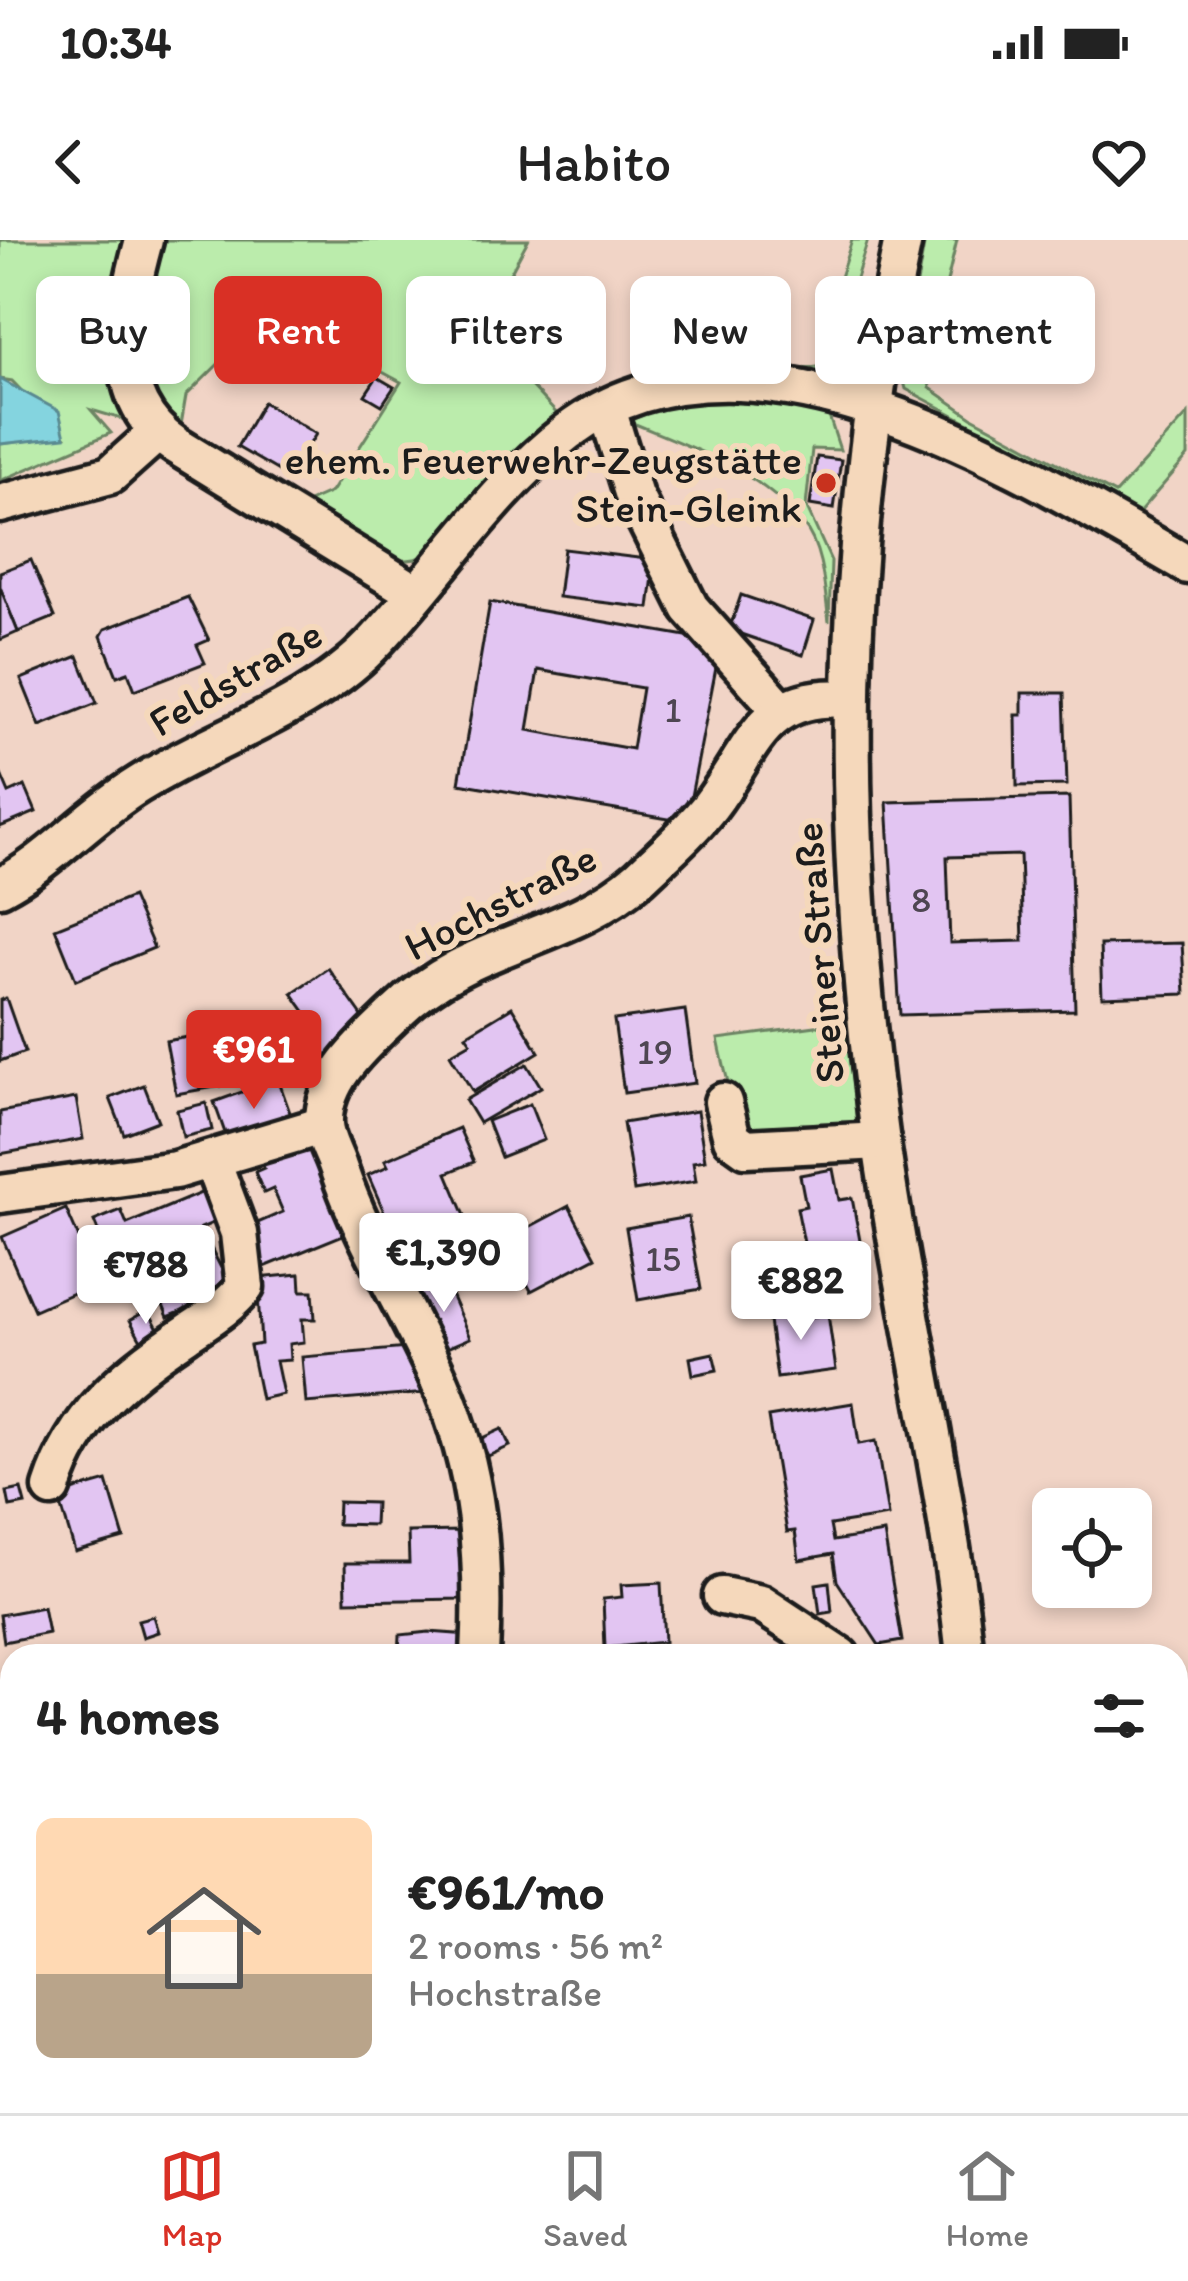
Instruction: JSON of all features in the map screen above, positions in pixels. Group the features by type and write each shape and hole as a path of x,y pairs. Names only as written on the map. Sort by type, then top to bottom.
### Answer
{"street":[{"path":"144,240 124,332 129,375 143,417 158,433 416,593"},
{"name":"Steiner Straße","path":"903,240 856,546 849,699 855,898 881,1141 963,1644"},
{"name":"Feldstraße","path":"0,887 62,848 140,783 326,682 372,645 532,462 569,430 607,409 700,386 806,392 874,408 979,447 1188,565"},
{"path":"607,409 634,496 690,608 781,710 802,700 849,699"},
{"path":"0,504 110,475 158,433"},
{"name":"Hochstraße","path":"324,1125 339,1074 423,987 479,954 562,924 631,884 707,810 758,730 781,710"},
{"path":"723,1102 732,1138 746,1148 881,1141"},
{"path":"0,1194 130,1179 212,1161 324,1125 378,1267 439,1381 473,1480 483,1548 480,1644"},
{"path":"52,1488 86,1416 134,1370 230,1306 245,1287 239,1233 212,1161"},
{"path":"722,1596 761,1604 822,1644"}],"green space":[{"path":"0,240 132,240 133,276 36,276 36,384 134,384 135,423 91,410 111,433 0,481 0,444 65,436 12,381 0,379"},
{"path":"158,240 528,240 509,276 406,276 406,384 529,384 560,417 425,556 408,560 376,554 302,505 331,492 401,382 382,372 382,276 214,276 214,368 186,396 180,431 162,411 150,384 190,384 190,276 152,276"},
{"path":"852,240 868,240 857,276 840,276"},
{"path":"925,240 957,240 948,276 918,276"},
{"path":"905,384 929,384 972,417 1115,494 1188,414 1188,456 1138,514 906,389"},
{"path":"712,396 827,410 840,450 812,449 806,506 831,561 829,622 815,545 786,505 723,462 628,421 675,402"},
{"path":"846,1022 858,1134 793,1138 756,1133 735,1104 718,1039"}],"water":[{"path":"0,379 59,411 65,437 0,444"}],"building":[{"path":"382,380 394,387 382,405 365,395"},
{"path":"263,402 316,434 289,477 237,447"},
{"name":"ehem. Feuerwehr-Zeugstätte Stein-Gleink","path":"817,457 841,460 834,509 810,505"},
{"path":"564,549 655,560 649,608 558,597"},
{"path":"31,560 55,617 18,632 0,587 0,572"},
{"path":"0,587 18,632 0,640"},
{"path":"741,595 814,620 803,655 729,630"},
{"path":"188,597 209,640 197,645 205,663 135,690 128,672 117,676 101,636 105,629"},
{"path":"490,602 721,642 686,822 459,783","holes":["538,670 642,688 632,749 528,730"]},
{"path":"78,656 97,703 40,726 21,679"},
{"path":"1022,693 1064,693 1067,785 1017,786 1016,715 1022,715"},
{"path":"0,772 9,793 25,786 36,812 0,827"},
{"path":"1069,797 1075,1010 900,1015 887,802","holes":["1020,855 1023,941 950,943 947,857"]},
{"path":"132,897 154,948 76,980 55,928"},
{"path":"1182,943 1185,994 1102,997 1100,945"},
{"path":"328,968 369,1026 300,1075 281,1048 314,1024 292,993"},
{"path":"6,998 25,1052 0,1061 0,1000"},
{"path":"512,1007 539,1052 473,1092 450,1054 471,1042 466,1035"},
{"path":"685,1010 695,1083 624,1093 614,1020"},
{"path":"249,1026 251,1035 259,1033 266,1070 258,1072 259,1079 176,1094 166,1041"},
{"path":"527,1064 541,1087 479,1123 465,1100"},
{"path":"278,1079 293,1121 229,1144 214,1102"},
{"path":"144,1085 158,1121 124,1134 110,1098"},
{"path":"76,1098 83,1139 0,1154 0,1112"},
{"path":"206,1103 212,1130 183,1137 177,1110"},
{"path":"530,1104 544,1140 501,1157 487,1121"},
{"path":"697,1111 705,1160 693,1162 696,1181 634,1191 623,1123"},
{"path":"459,1128 474,1162 447,1173 466,1218 399,1246 368,1175 388,1166 385,1160"},
{"path":"312,1133 353,1231 262,1268 246,1228 283,1212 273,1189 264,1193 255,1172 264,1168 259,1155"},
{"path":"833,1169 839,1200 852,1198 863,1257 809,1268 797,1208 806,1206 800,1175"},
{"path":"208,1190 220,1220 201,1228 232,1290 193,1317 190,1308 168,1317 146,1265 131,1272 127,1262 113,1268 94,1221 121,1210 127,1224","holes":["190,1232 199,1253 186,1257 177,1237"]},
{"path":"569,1206 596,1257 531,1291 515,1261 494,1273 476,1239 508,1223 514,1235"},
{"path":"66,1209 98,1282 34,1310 2,1237"},
{"path":"688,1217 701,1289 638,1300 626,1228"},
{"path":"300,1274 301,1291 313,1291 315,1319 302,1319 304,1342 289,1344 290,1360 276,1361 283,1394 261,1399 250,1346 261,1344 257,1278"},
{"path":"445,1281 470,1338 442,1350 417,1293"},
{"path":"810,1307 811,1317 828,1314 836,1370 777,1378 768,1314"},
{"path":"148,1310 161,1334 143,1344 130,1320"},
{"path":"419,1347 440,1392 306,1403 302,1357"},
{"path":"713,1353 717,1370 693,1375 690,1358"},
{"path":"853,1403 859,1444 876,1441 888,1516 830,1525 833,1541 884,1533 902,1641 878,1644 837,1581 833,1554 799,1560 795,1531 787,1532 768,1417"},
{"path":"502,1429 510,1446 488,1456 480,1439"},
{"path":"107,1481 124,1538 75,1552 58,1495"},
{"path":"21,1489 25,1504 10,1507 7,1492"},
{"path":"338,1502 375,1503 374,1525 337,1524"},
{"path":"462,1531 463,1599 346,1601 345,1563 409,1563 408,1532"},
{"path":"829,1582 832,1612 820,1614 816,1584"},
{"path":"661,1583 664,1642 605,1644 603,1599 622,1597 621,1585"},
{"path":"43,1607 48,1633 4,1642 0,1615"},
{"path":"153,1616 158,1632 143,1637 138,1620"},
{"path":"400,1635 469,1635 468,1644 400,1644"}],"place":[{"name":"ehem. Feuerwehr-Zeugstätte Stein-Gleink","path":"826,483"}]}
